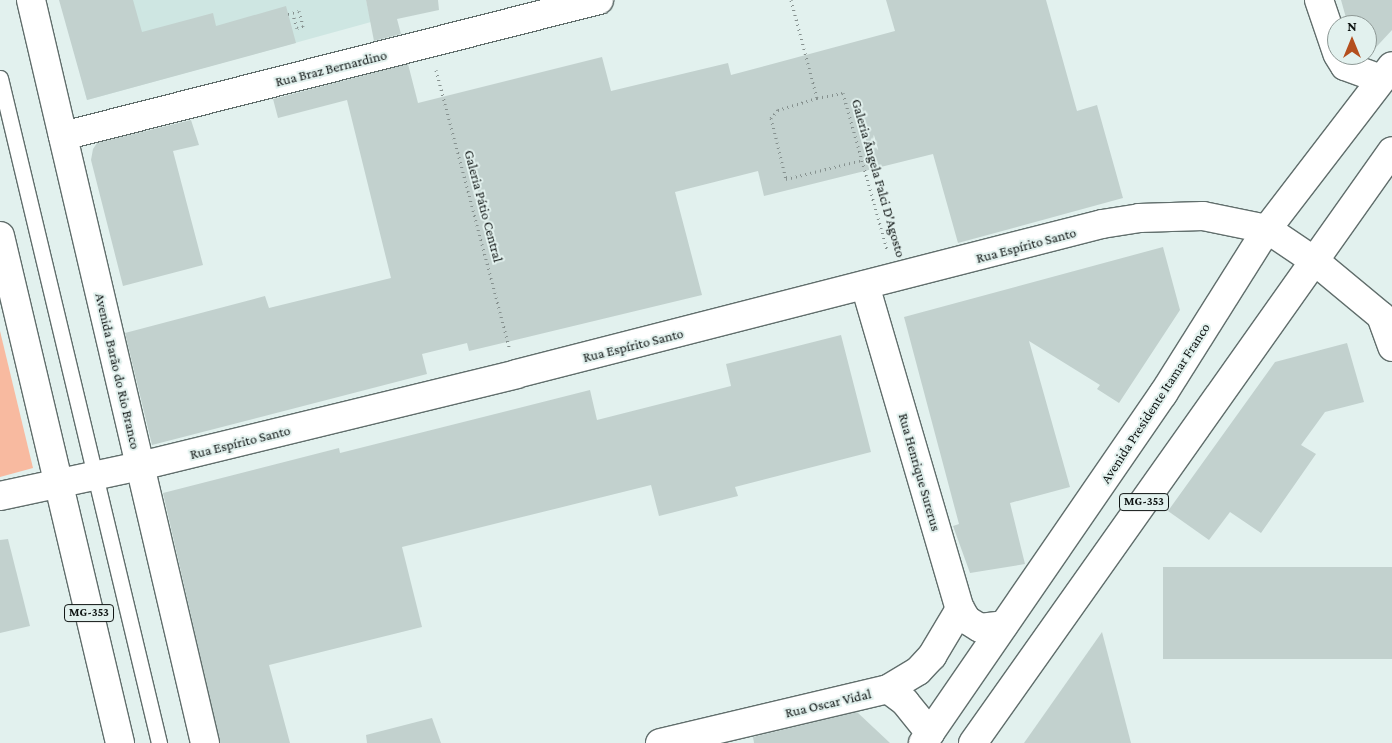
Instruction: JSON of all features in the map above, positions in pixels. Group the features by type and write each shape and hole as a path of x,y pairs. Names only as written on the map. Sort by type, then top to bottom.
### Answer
{"street":[{"name":"Avenida Barão do Rio Branco","path":"31,0 205,743"},
{"name":"Rua Braz Bernardino","path":"63,136 599,0"},
{"path":"1319,0 1327,23"},
{"path":"1344,65 1386,72"},
{"name":"Avenida Presidente Itamar Franco","path":"926,738 1164,394 1267,229 1386,72"},
{"name":"MG-353","path":"973,743 1316,262 1380,180 1392,151"},
{"name":"Rua Espírito Santo","path":"0,496 140,466 516,374 1102,224 1139,218 1203,216 1267,229"},
{"path":"1267,229 1316,262 1381,316 1392,347"},
{"name":"MG-353","path":"0,236 120,743"},
{"name":"Rua Henrique Surerus","path":"864,286 960,609 967,620 980,628 1004,625"},
{"name":"Rua Oscar Vidal","path":"660,743 888,689 918,670 932,656 960,609"},
{"path":"888,689 905,702 926,738"}],"lane":[{"path":"0,78 159,743"}],"path":[{"path":"791,0 817,98 778,110 771,118 786,179 862,160"},
{"path":"288,14 299,11 303,26 297,28 294,16"},
{"name":"Galeria Pátio Central","path":"429,43 516,374"},
{"name":"Galeria Ângela Falci D'Agosto","path":"817,98 843,93 895,277"}],"shaded area":[{"path":"61,0 366,0 371,22 87,100"},
{"path":"0,331 33,468 0,477"}],"building":[{"path":"59,0 133,0 142,32 213,13 216,26 286,6 296,43 87,100"},
{"path":"366,0 438,0 439,10 397,19 401,34 374,41"},
{"path":"886,0 1046,0 1077,111 1097,105 1123,198 958,243 933,154 764,196 758,171 675,192 702,295 469,351 467,343 422,354 427,374 152,445 125,333 265,296 269,308 391,278 347,100 278,118 273,99 408,64 418,103 602,57 611,91 728,63 731,75 895,31"},
{"path":"1341,0 1392,0 1392,30 1377,46 1377,15 1345,15"},
{"path":"191,120 199,145 173,151 203,265 123,286 91,160 93,149 97,143"},
{"path":"1163,247 1180,310 1119,403 1097,389 1100,385 1029,341 1070,487 1010,503 1025,564 970,573 953,526 959,524 904,317"},
{"path":"841,335 871,452 735,487 738,496 659,516 651,485 402,547 422,627 269,665 290,743 220,743 163,493 339,448 340,453 590,390 597,420 731,386 726,364"},
{"path":"1347,343 1364,402 1325,412 1301,445 1316,454 1261,533 1230,512 1209,540 1168,511 1275,362"},
{"path":"8,539 30,626 0,633 0,540"},
{"path":"1163,567 1392,567 1392,659 1163,659"},
{"path":"1102,632 1131,743 1024,743"},
{"path":"857,712 890,743 754,743 753,737"},
{"path":"432,718 441,743 367,743 366,735"}]}
